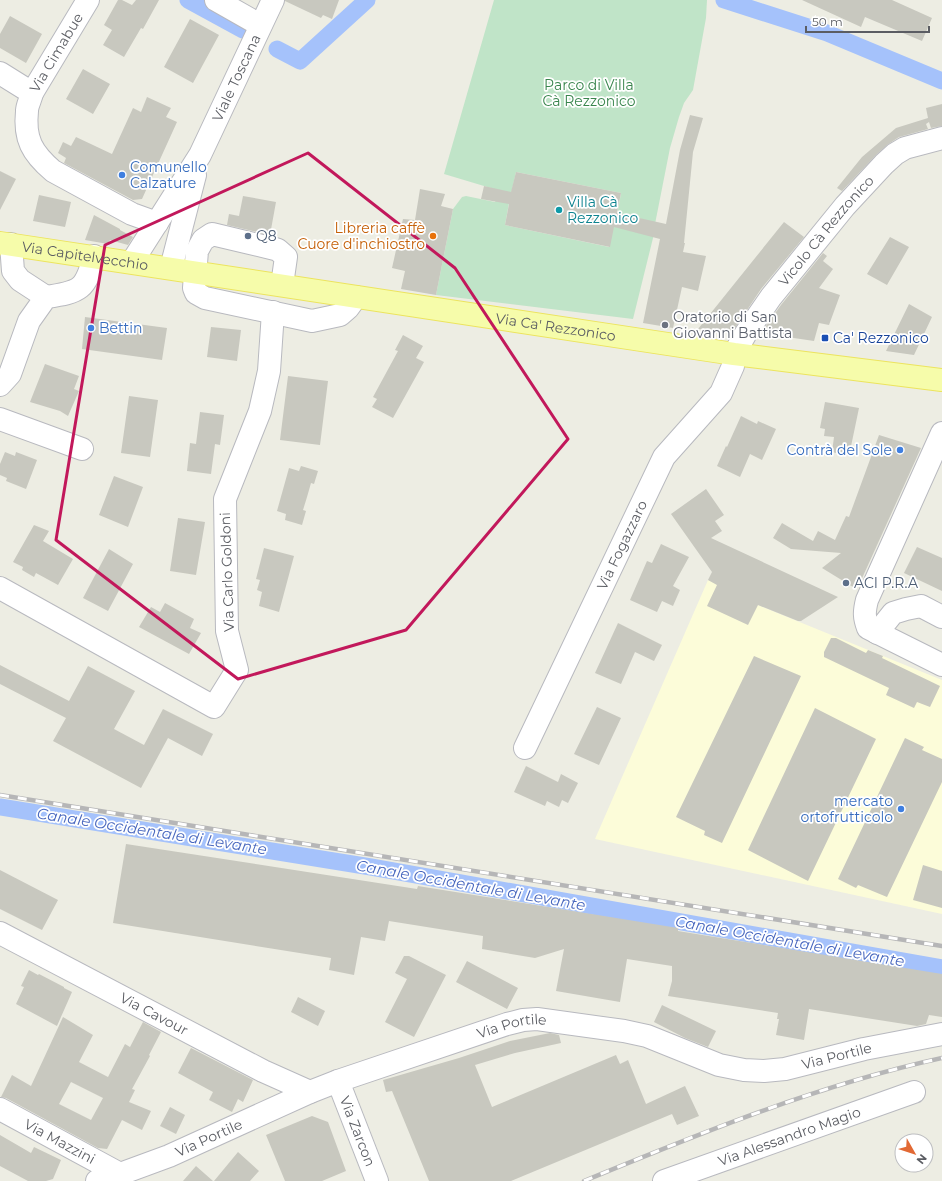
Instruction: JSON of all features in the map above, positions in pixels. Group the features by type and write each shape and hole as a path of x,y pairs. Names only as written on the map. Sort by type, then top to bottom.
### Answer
{"main road":[{"name":"Via Capitelvecchio","path":"6,244 171,268"},
{"name":"Via Ca' Rezzonico","path":"171,268 734,354 942,380"}],"street":[{"name":"Via Cimabue","path":"0,73 32,93 88,0"},
{"path":"216,0 260,25"},
{"name":"Viale Toscana","path":"132,262 200,155 273,0"},
{"path":"32,93 27,110 27,128 30,144 42,162 52,171 132,214 157,223"},
{"name":"Vicolo Cà Rezzonico","path":"734,354 746,333 771,297 845,206 884,164 895,154 905,148 942,138"},
{"name":"Viale Toscana","path":"171,268 200,155"},
{"path":"282,285 286,257 278,250 212,234 204,240 197,251 194,288 196,293 205,298 312,321 340,315 348,308 356,296"},
{"path":"6,244 13,271 20,280 46,297 78,290 85,283 94,256"},
{"path":"3,377 29,321 46,297"},
{"name":"Via Carlo Goldoni","path":"0,588 214,707 237,670 226,631 225,499 260,411 269,371 273,312"},
{"name":"Via Fogazzaro","path":"525,748 664,457 721,393 733,366 734,354"},
{"path":"0,419 82,449"},
{"path":"942,433 867,600 864,611 868,628 942,665"},
{"path":"877,633 893,613 906,609 921,606 942,617"},
{"name":"Via Cavour","path":"0,933 263,1071 310,1092"},
{"name":"Via Portile","path":"97,1181 169,1156 310,1092 338,1081 523,1020 537,1019 624,1031 647,1036 719,1065 744,1070 764,1071 785,1069 864,1049 942,1034"},
{"name":"Via Zarcon","path":"338,1081 377,1181"},
{"name":"Via Alessandro Magio","path":"664,1181 914,1092"},
{"name":"Via Mazzini","path":"0,1109 120,1174"}],"highlighted area":[{"path":"308,153 455,268 568,439 406,630 238,679 56,540 105,245"}],"shaded area":[{"path":"708,580 758,605 942,680 942,914 595,839"}],"green space":[{"name":"Parco di Villa Cà Rezzonico","path":"494,0 707,0 706,18 693,90 684,103 670,148 655,224 646,220 627,216 617,216 621,193 516,172 511,194 444,174"},
{"path":"466,196 495,202 496,200 509,203 505,225 609,247 614,225 629,230 654,234 633,319 436,295 453,209 462,197"}],"building":[{"path":"118,0 122,0 132,5 136,0 159,0 143,29 141,28 124,57 103,45 112,30 104,25"},
{"path":"285,0 339,0 332,19 323,15 321,18"},
{"path":"802,0 892,0 932,18 922,41 865,17 861,27"},
{"path":"10,16 42,34 26,63 0,48 0,34"},
{"path":"190,19 219,35 193,83 164,67"},
{"path":"83,69 110,84 93,114 66,99"},
{"path":"147,97 171,108 166,117 177,122 142,199 133,200 64,163 66,158 58,153 63,142 71,146 76,137 112,154 133,108 141,112"},
{"path":"942,104 942,126 931,128 929,122 926,124 928,129 899,137 876,155 842,191 837,188 862,157 896,128 928,118 926,108"},
{"path":"690,115 703,118 693,152 683,252 706,256 698,291 682,287 673,328 643,323 660,239 614,227 610,247 505,225 509,204 481,199 484,186 511,192 516,172 621,193 617,213 666,224 680,150"},
{"path":"0,171 16,179 0,210"},
{"path":"420,189 445,194 441,206 453,209 436,295 401,289 405,271 392,268 403,219 415,220"},
{"path":"39,195 71,202 65,227 33,221"},
{"path":"243,196 276,202 270,235 227,225 229,214 239,216"},
{"path":"94,215 133,237 128,245 110,240 108,244 85,240"},
{"path":"784,222 804,237 761,289 733,331 698,329"},
{"path":"890,237 909,247 887,285 867,274"},
{"path":"823,253 827,256 823,261 833,269 819,288 840,295 829,325 819,323 814,341 761,333 781,305"},
{"path":"909,304 932,317 914,355 886,351"},
{"path":"85,317 167,328 162,360 82,349"},
{"path":"211,327 241,330 237,361 207,357"},
{"path":"403,335 423,346 416,358 424,362 393,418 372,407 377,399 373,397 398,351 395,350"},
{"path":"45,364 79,376 74,389 79,391 68,416 60,411 30,402"},
{"path":"288,376 328,381 320,445 280,440"},
{"path":"129,396 158,400 150,457 121,453"},
{"path":"825,402 859,408 849,456 832,452 834,437 824,436 825,429 820,428"},
{"path":"200,412 224,415 220,445 215,444 211,474 187,471 190,443 196,444"},
{"path":"741,416 757,424 758,421 776,429 762,460 750,454 740,477 717,466"},
{"path":"879,435 921,448 859,585 856,584 853,587 822,568 841,553 791,549 773,538 782,523 813,541 818,531 835,540 846,516 849,517"},
{"path":"5,452 15,456 16,452 37,460 26,489 6,481 7,478 0,475 0,464"},
{"path":"301,466 318,471 314,484 311,483 303,510 306,511 302,525 285,520 286,514 277,511 289,468 299,471"},
{"path":"114,476 143,487 128,527 99,515"},
{"path":"706,489 724,515 715,521 722,531 711,538 838,597 801,621 758,605 748,625 707,606 717,585 708,580 712,572 671,514"},
{"path":"178,518 205,522 196,575 170,571"},
{"path":"34,525 49,531 43,541 73,559 58,585 36,573 34,577 22,570 23,567 13,562"},
{"path":"661,544 689,557 673,586 680,590 673,606 662,601 657,612 630,600 647,561 652,563"},
{"path":"917,547 942,558 942,591 904,573"},
{"path":"264,548 294,556 279,612 259,606 262,592 257,590 260,580 256,579"},
{"path":"109,549 133,564 108,611 83,598"},
{"path":"165,603 194,619 190,628 201,633 189,654 139,627 151,607 160,612"},
{"path":"618,623 662,645 654,661 635,652 621,684 595,673"},
{"path":"831,638 836,638 866,653 868,650 883,656 882,658 940,686 930,707 917,702 914,708 886,695 889,688 824,657 824,652"},
{"path":"754,656 801,676 722,843 704,835 705,831 676,817"},
{"path":"0,665 69,701 88,666 135,691 114,729 144,745 163,709 213,734 202,756 168,738 141,788 53,741 66,718 0,684"},
{"path":"597,707 621,718 599,765 574,754"},
{"path":"815,708 876,739 808,881 748,850"},
{"path":"905,738 924,747 922,750 942,759 942,782 887,897 858,885 856,888 838,879"},
{"path":"526,766 558,782 561,774 578,783 568,803 562,800 559,807 547,801 545,806 514,792"},
{"path":"126,844 417,889 418,886 678,928 678,931 942,974 942,1017 929,1015 926,1024 917,1026 809,1009 804,1040 776,1035 779,1019 777,1019 778,1013 668,996 672,981 672,966 627,959 620,1002 556,991 564,949 535,958 482,949 483,936 389,921 385,941 361,937 354,975 329,970 331,958 113,923"},
{"path":"923,865 942,871 942,908 913,900"},
{"path":"0,870 58,900 42,930 0,909"},
{"path":"404,956 409,956 446,975 414,1037 385,1022 407,979 395,973"},
{"path":"467,961 518,988 507,1009 456,982"},
{"path":"29,970 72,992 57,1026 16,1004 24,987 21,986"},
{"path":"298,997 325,1011 318,1026 291,1012"},
{"path":"662,1005 716,1031 708,1047 685,1038 654,1022"},
{"path":"63,1017 93,1035 79,1062 108,1077 125,1044 130,1047 143,1022 161,1032 132,1089 135,1090 129,1102 151,1111 142,1130 122,1120 107,1149 98,1148 6,1098 1,1097 12,1075 31,1086","holes":["71,1082 103,1098 91,1120 59,1104"]},
{"path":"550,1033 559,1035 561,1043 515,1053 475,1065 492,1107 616,1055 620,1064 628,1060 646,1104 685,1086 699,1116 677,1125 672,1114 511,1181 429,1181 392,1091 386,1092 383,1080 459,1058 510,1041"},
{"path":"191,1048 253,1080 243,1102 238,1099 232,1112 209,1100 213,1092 178,1073"},
{"path":"170,1107 185,1115 176,1134 160,1126"},
{"path":"312,1116 328,1122 346,1171 322,1181 285,1181 266,1135"},
{"path":"0,1135 31,1153 34,1147 61,1160 53,1179 46,1181 28,1181 0,1166"},
{"path":"238,1152 259,1171 250,1181 214,1181"},
{"path":"196,1166 213,1181 183,1181"}],"waterway":[{"path":"188,0 243,30"},
{"path":"277,49 300,61 367,0"},
{"path":"724,0 827,33 942,81"},
{"name":"Canale Occidentale di Levante","path":"0,807 371,867 942,968"}],"railway":[{"path":"0,795 942,946"},
{"path":"584,1181 716,1128 805,1096 896,1069 942,1058"}],"place":[{"name":"Comunello Calzature","path":"122,175"},
{"name":"Villa Cà Rezzonico","path":"559,210"},
{"name":"Q8","path":"248,236"},
{"name":"Libreria caffè Cuore d'inchiostro","path":"433,236"},
{"name":"Oratorio di San Giovanni Battista","path":"665,325"},
{"name":"Bettin","path":"91,328"},
{"name":"Ca' Rezzonico","path":"825,338"},
{"name":"Contrà del Sole","path":"900,450"},
{"name":"ACI P.R.A","path":"846,583"},
{"name":"mercato ortofrutticolo","path":"901,809"}]}
